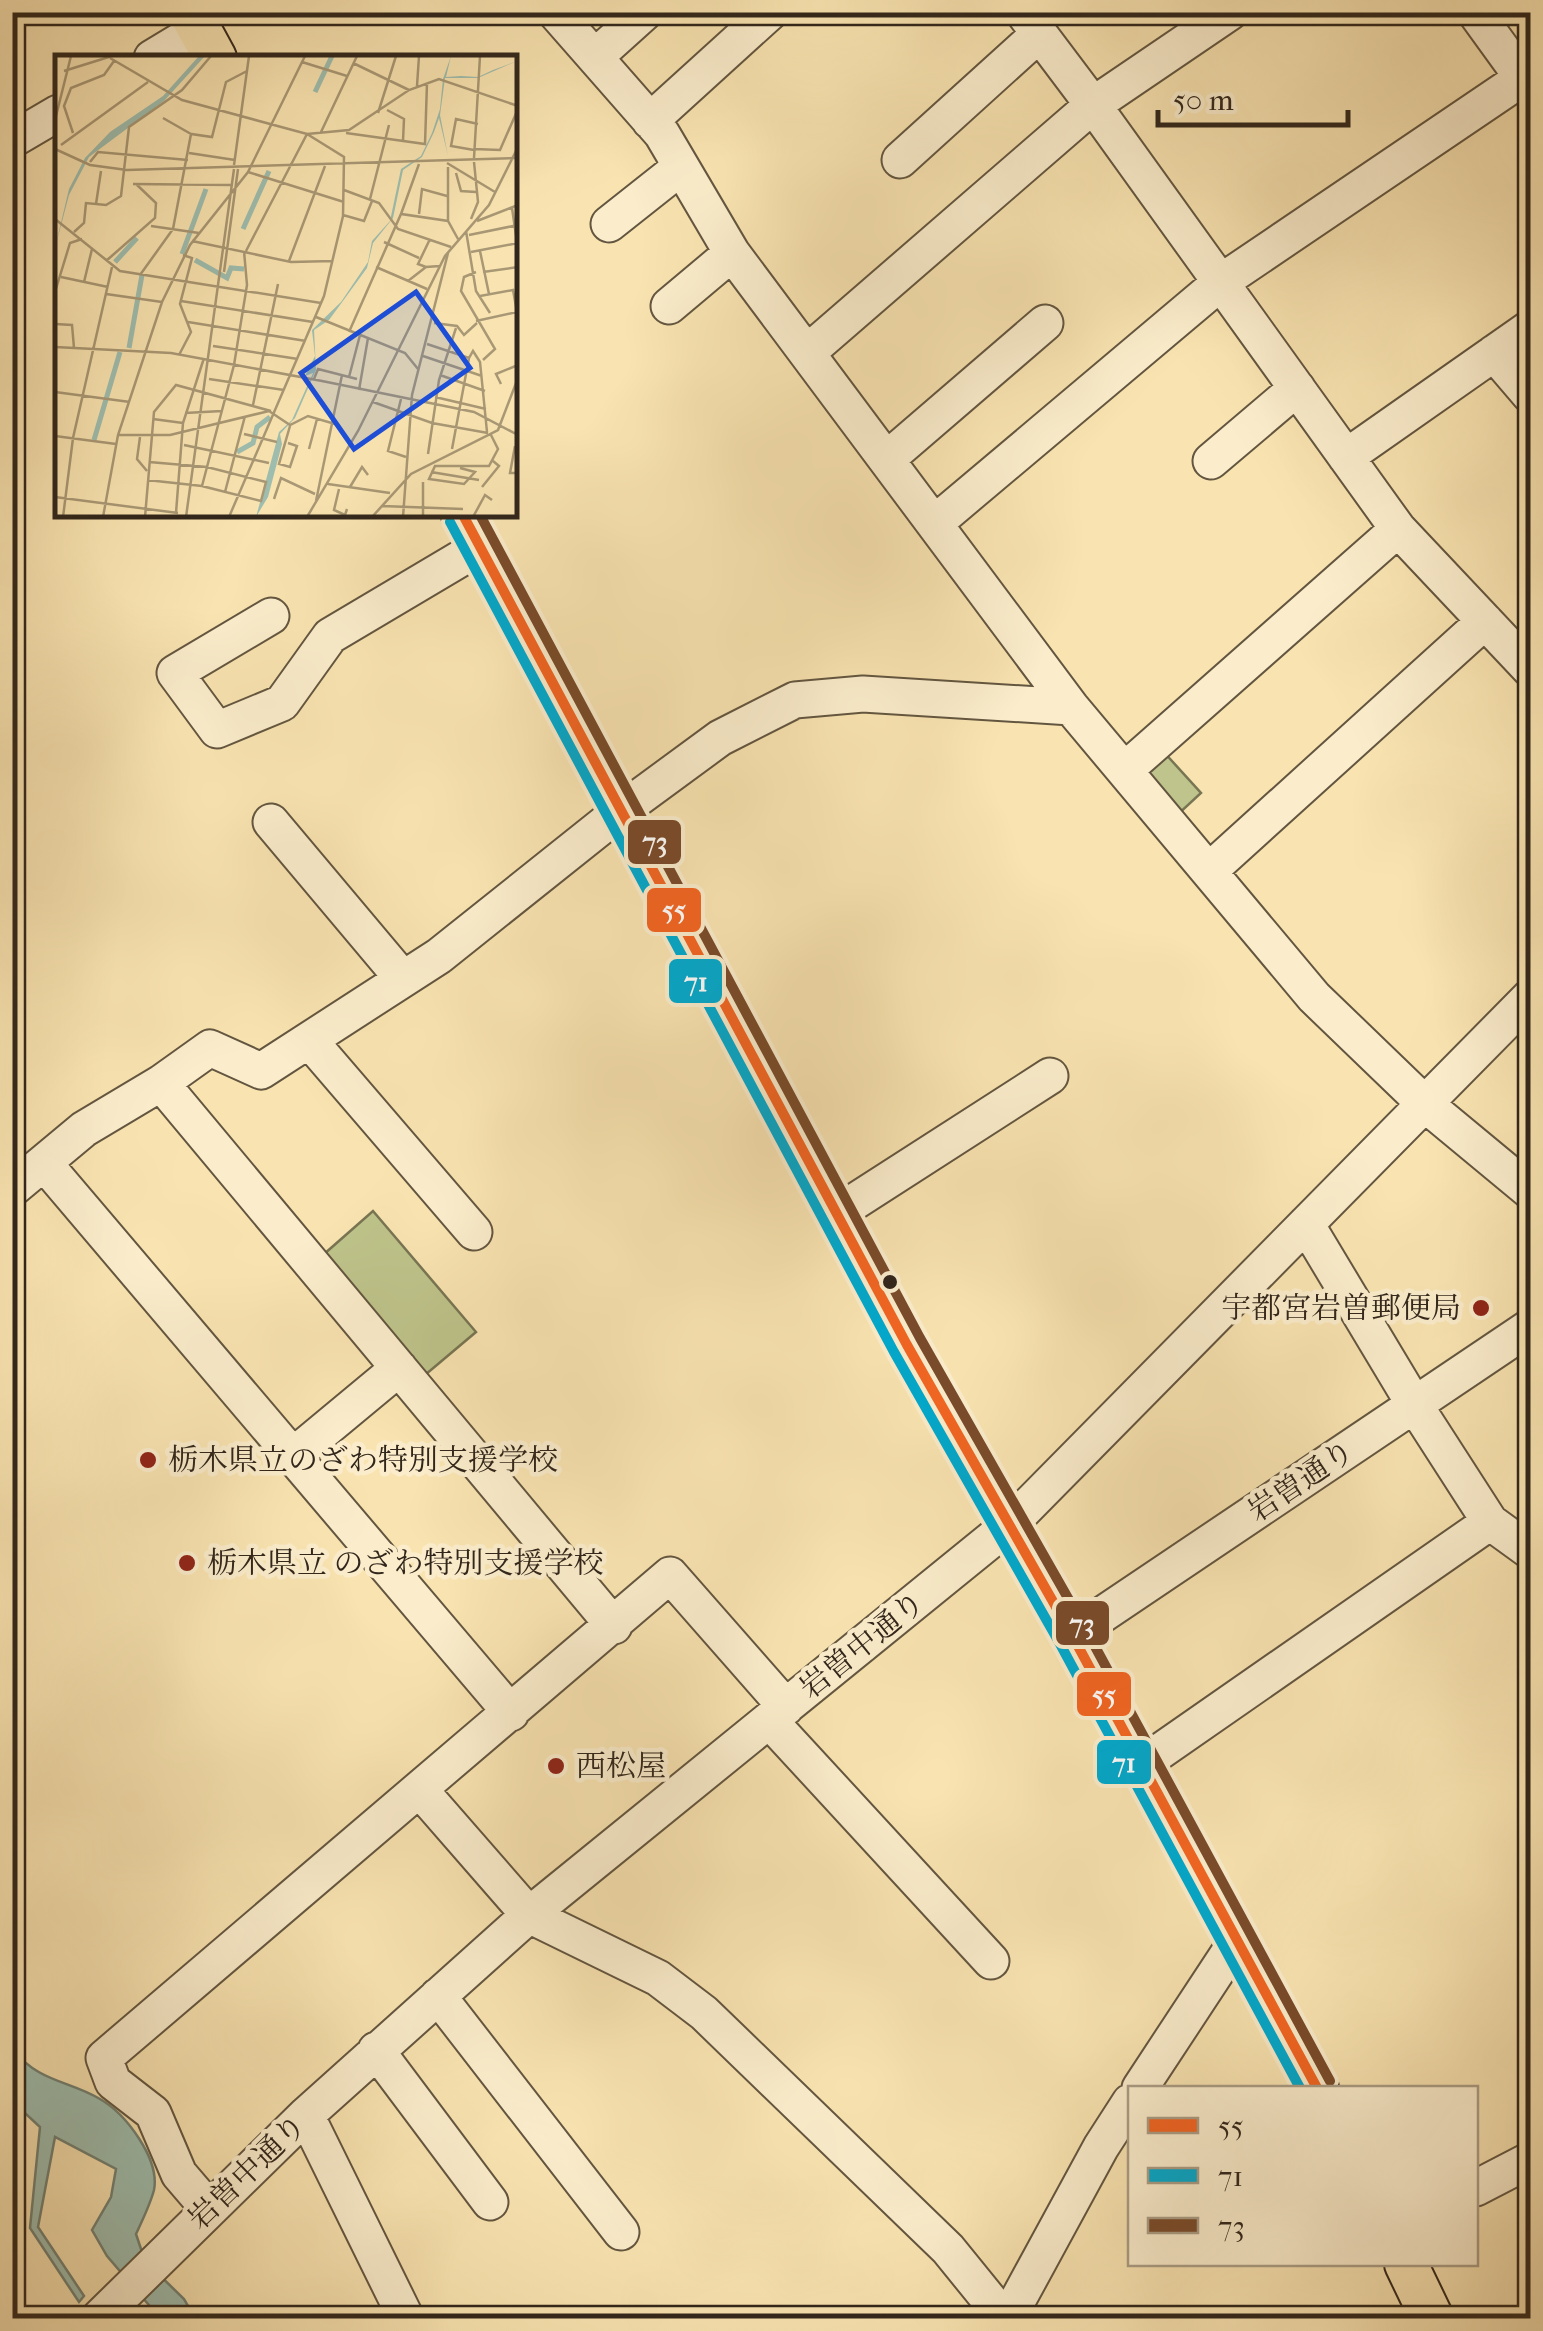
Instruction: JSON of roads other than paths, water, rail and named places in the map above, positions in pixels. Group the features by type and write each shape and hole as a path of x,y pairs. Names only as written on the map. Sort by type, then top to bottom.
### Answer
{"main road":[{"path":"471,531 837,1213 1072,1635 1316,2086"},
{"path":"1407,2266 1432,2318"}],"street":[{"path":"555,12 650,121 732,253 1071,707 1314,997 1425,1104 1527,1183"},
{"path":"596,57 645,12"},
{"path":"650,121 770,12"},
{"path":"808,352 1094,105 1230,12"},
{"path":"935,523 1220,282 1528,80 1475,12"},
{"path":"900,160 1031,23 1398,529 1530,669"},
{"path":"158,55 202,33"},
{"path":"12,140 55,115"},
{"path":"609,224 681,167"},
{"path":"669,306 732,253"},
{"path":"887,459 1045,323"},
{"path":"1346,457 1530,328"},
{"path":"1494,353 1530,395"},
{"path":"1212,461 1297,388"},
{"path":"1124,770 1398,529"},
{"path":"271,616 174,673 217,730 282,703 330,636 471,531"},
{"path":"1209,871 1485,621"},
{"path":"12,1189 84,1129 210,1048 261,1071 439,956 622,810 720,738 796,700 863,694 1071,707"},
{"path":"271,822 403,979"},
{"name":"岩曽中通り","path":"101,2317 376,2050 530,1916 1008,1526 1530,996"},
{"path":"309,1040 474,1232"},
{"path":"837,1213 1050,1076"},
{"path":"161,1083 614,1626"},
{"path":"44,1163 511,1713"},
{"path":"1306,1224 1490,1522 1530,1551"},
{"name":"岩曽通り","path":"1072,1635 1530,1327"},
{"path":"293,1456 399,1368"},
{"path":"1142,1764 1490,1522"},
{"path":"209,2209 179,2174 153,2113 113,2082 104,2058 670,1575 777,1714 991,1961"},
{"path":"420,1790 530,1916 658,1978 704,2013 948,2249 1006,2318 1128,2105"},
{"path":"1141,2086 1238,1940"},
{"path":"438,1996 621,2232"},
{"path":"376,2050 490,2202"},
{"path":"306,2114 406,2318"},
{"path":"1478,2187 1530,2160"}],"place":[{"name":"宇都宮岩曽郵便局","path":"1481,1308"},
{"name":"栃木県立のざわ特別支援学校","path":"148,1460"},
{"name":"栃木県立 のざわ特別支援学校","path":"187,1563"},
{"name":"西松屋","path":"556,1766"}]}
